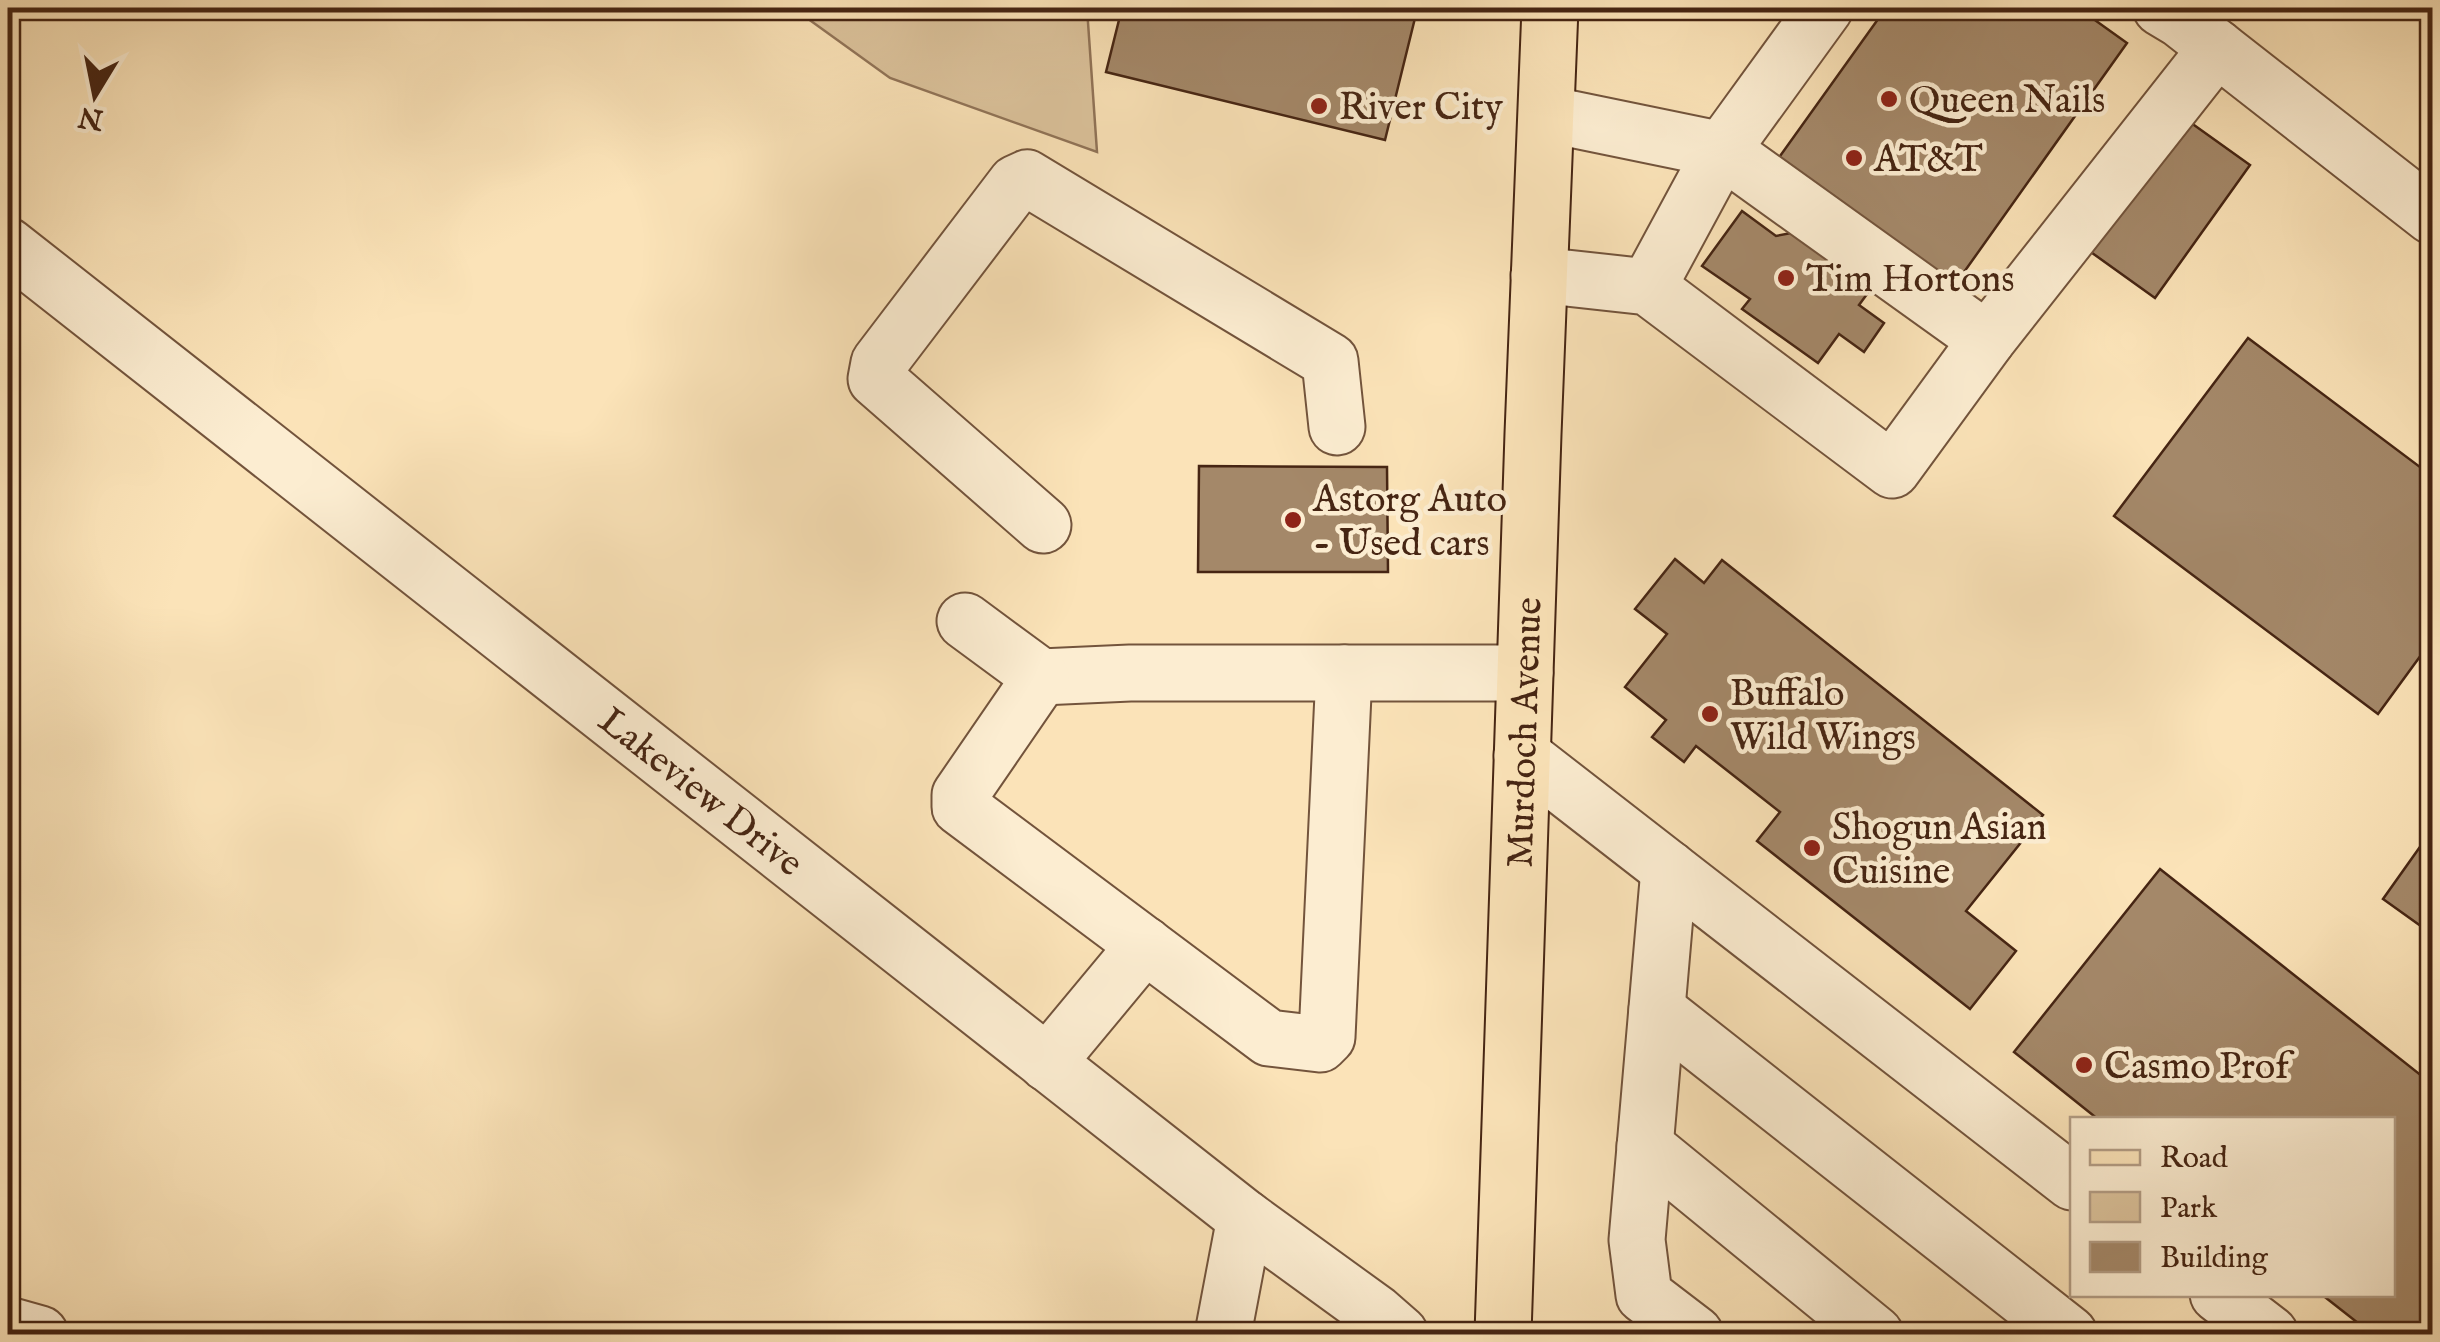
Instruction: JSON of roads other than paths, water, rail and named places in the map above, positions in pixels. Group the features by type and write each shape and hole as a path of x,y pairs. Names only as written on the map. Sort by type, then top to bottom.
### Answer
{"main road":[{"name":"Murdoch Avenue","path":"1504,1334 1550,8"}],"street":[{"path":"1648,286 1734,158 1826,8"},
{"path":"2161,8 2432,216"},
{"path":"1539,275 1648,286 1892,470 1979,335 2217,48"},
{"path":"1548,114 1734,158 1979,335"},
{"path":"1042,526 876,378 878,363 1016,183 1027,178 1330,361 1337,427"},
{"name":"Lakeview Drive","path":"8,246 1244,1218 1400,1334"},
{"path":"965,621 1041,677 1130,673 1525,673"},
{"path":"1041,677 960,795 960,807 1269,1038 1320,1044 1328,1037 1344,673"},
{"path":"1522,756 2070,1180"},
{"path":"1670,870 1637,1240 1644,1295 1695,1334"},
{"path":"1047,1062 1145,945"},
{"path":"1657,1010 2069,1334"},
{"path":"1645,1146 1876,1334"},
{"path":"1223,1334 1244,1218"},
{"path":"8,1325 40,1334"}],"place":[{"name":"Queen Nails","path":"1889,99"},
{"name":"River City","path":"1319,106"},
{"name":"AT&T","path":"1854,158"},
{"name":"Tim Hortons","path":"1786,278"},
{"name":"Astorg Auto - Used cars","path":"1293,520"},
{"name":"Buffalo Wild Wings","path":"1710,714"},
{"name":"Shogun Asian Cuisine","path":"1812,848"},
{"name":"Casmo Prof","path":"2084,1065"}]}
